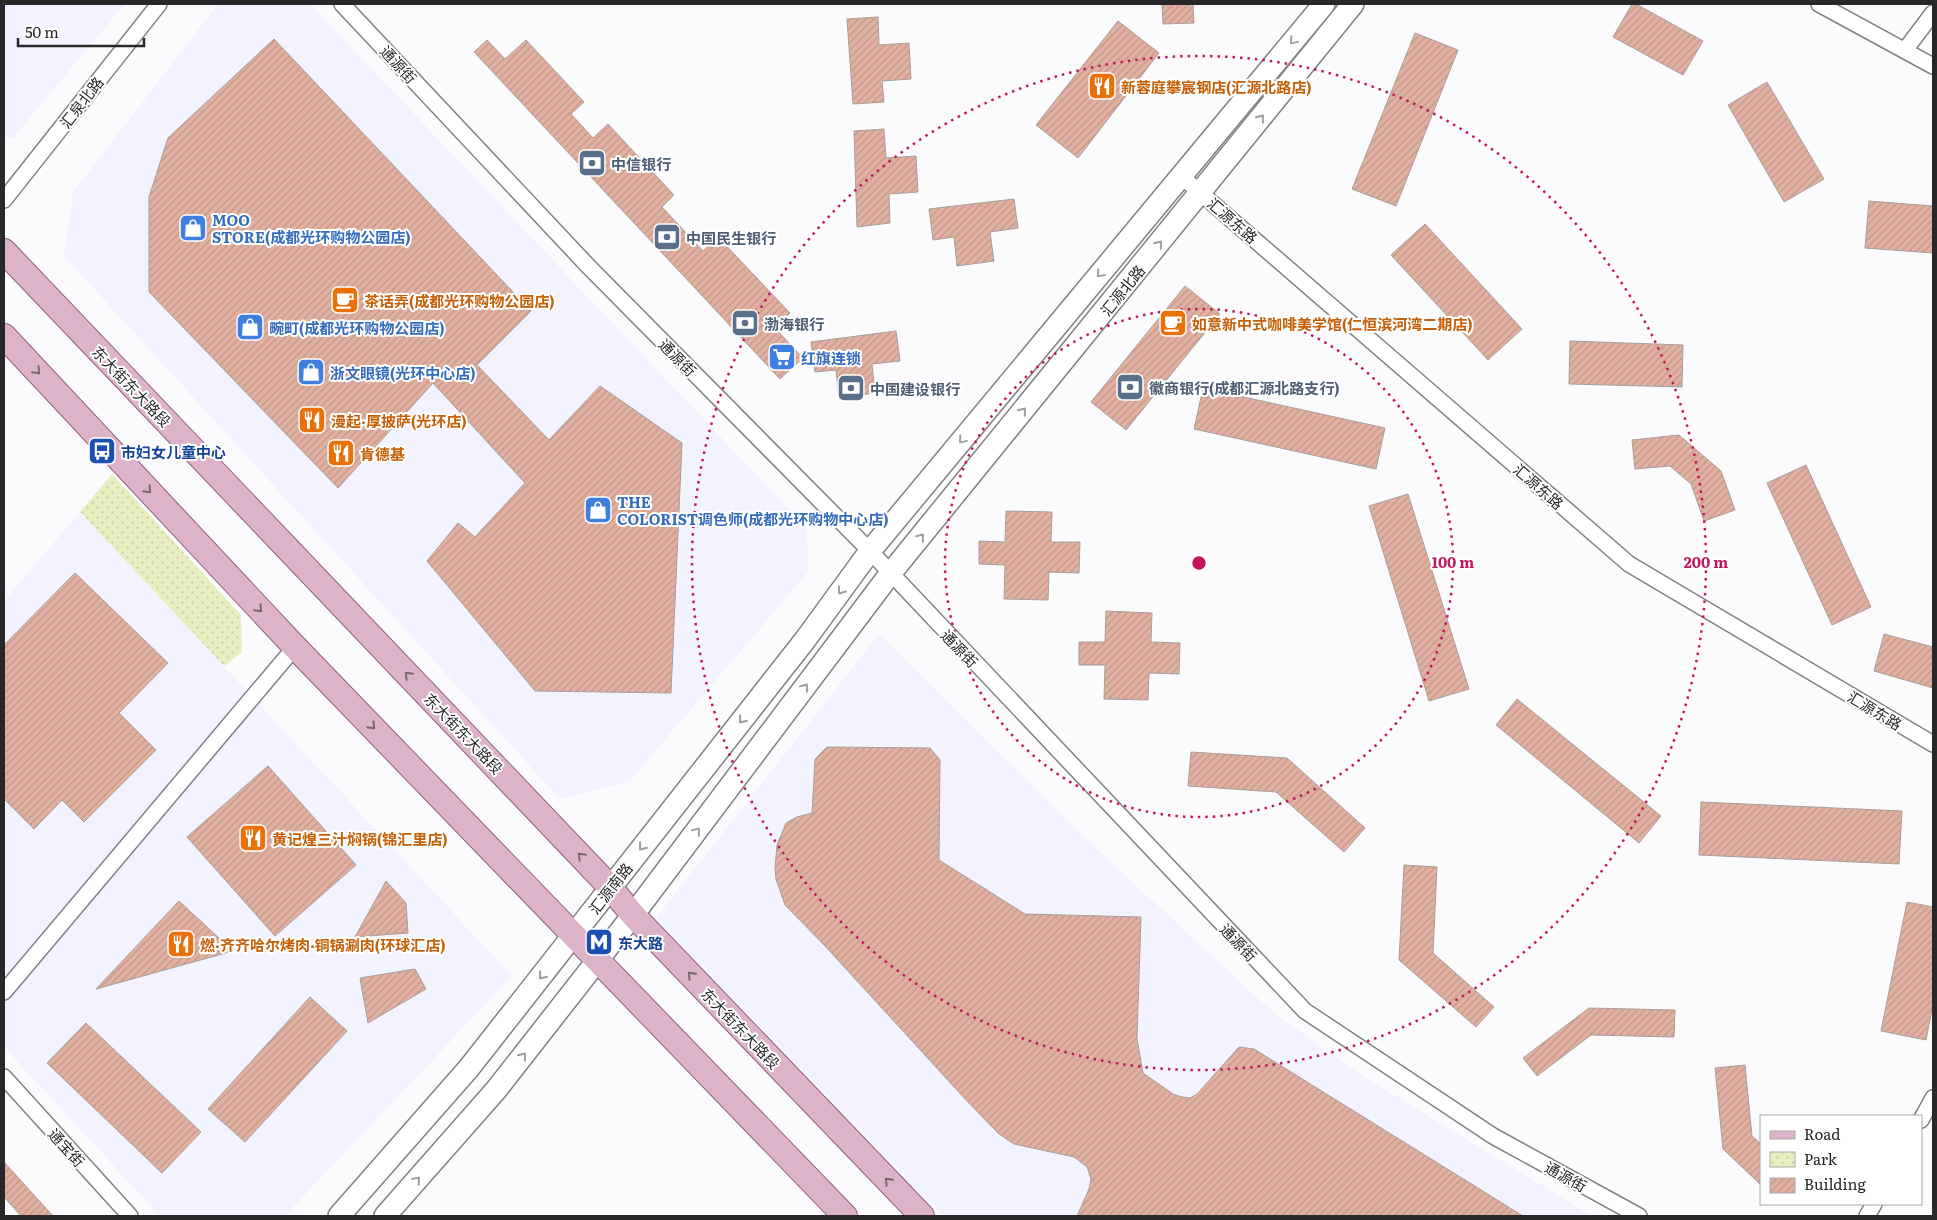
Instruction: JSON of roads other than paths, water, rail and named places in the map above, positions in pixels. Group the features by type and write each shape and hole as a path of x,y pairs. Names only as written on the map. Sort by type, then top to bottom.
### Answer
{"main road":[{"name":"东大街东大路段","path":"4,251 610,887 633,916 922,1216"},
{"path":"4,336 295,647 845,1216"}],"street":[{"name":"汇泉北路","path":"4,200 159,4"},
{"name":"通源街","path":"342,4 588,266 870,551 1305,1011 1493,1136 1639,1216"},
{"name":"汇源北路","path":"870,551 1324,4"},
{"name":"汇源北路","path":"890,574 1353,4"},
{"path":"1819,4 1933,66"},
{"path":"1905,50 1933,13"},
{"name":"汇源东路","path":"1181,176 1629,564 1933,744"},
{"name":"汇源南路","path":"339,1216 469,1068 805,640 870,551"},
{"path":"385,1216 496,1090 633,916 890,574"},
{"path":"4,992 295,647"},
{"name":"通宝街","path":"4,1077 130,1216"},
{"path":"1922,1118 1933,1098"},
{"path":"1867,1216 1873,1205"}],"place":[{"name":"新蓉庭攀宸钢店(汇源北路店)","path":"1102,86"},
{"name":"中信银行","path":"592,163"},
{"name":"MOO STORE(成都光环购物公园店)","path":"193,228"},
{"name":"中国民生银行","path":"667,237"},
{"name":"茶话弄(成都光环购物公园店)","path":"345,300"},
{"name":"渤海银行","path":"745,323"},
{"name":"如意新中式咖啡美学馆(仁恒滨河湾二期店)","path":"1173,323"},
{"name":"畹町(成都光环购物公园店)","path":"250,327"},
{"name":"红旗连锁","path":"782,357"},
{"name":"浙文眼镜(光环中心店)","path":"311,372"},
{"name":"徽商银行(成都汇源北路支行)","path":"1130,387"},
{"name":"中国建设银行","path":"851,388"},
{"name":"漫起·厚披萨(光环店)","path":"312,420"},
{"name":"市妇女儿童中心","path":"102,451"},
{"name":"肯德基","path":"341,453"},
{"name":"THE COLORIST调色师(成都光环购物中心店)","path":"598,510"},
{"name":"黄记煌三汁焖锅(锦汇里店)","path":"253,838"},
{"name":"东大路","path":"599,942"},
{"name":"燃·齐齐哈尔烤肉·铜锅涮肉(环球汇店)","path":"181,944"}]}
